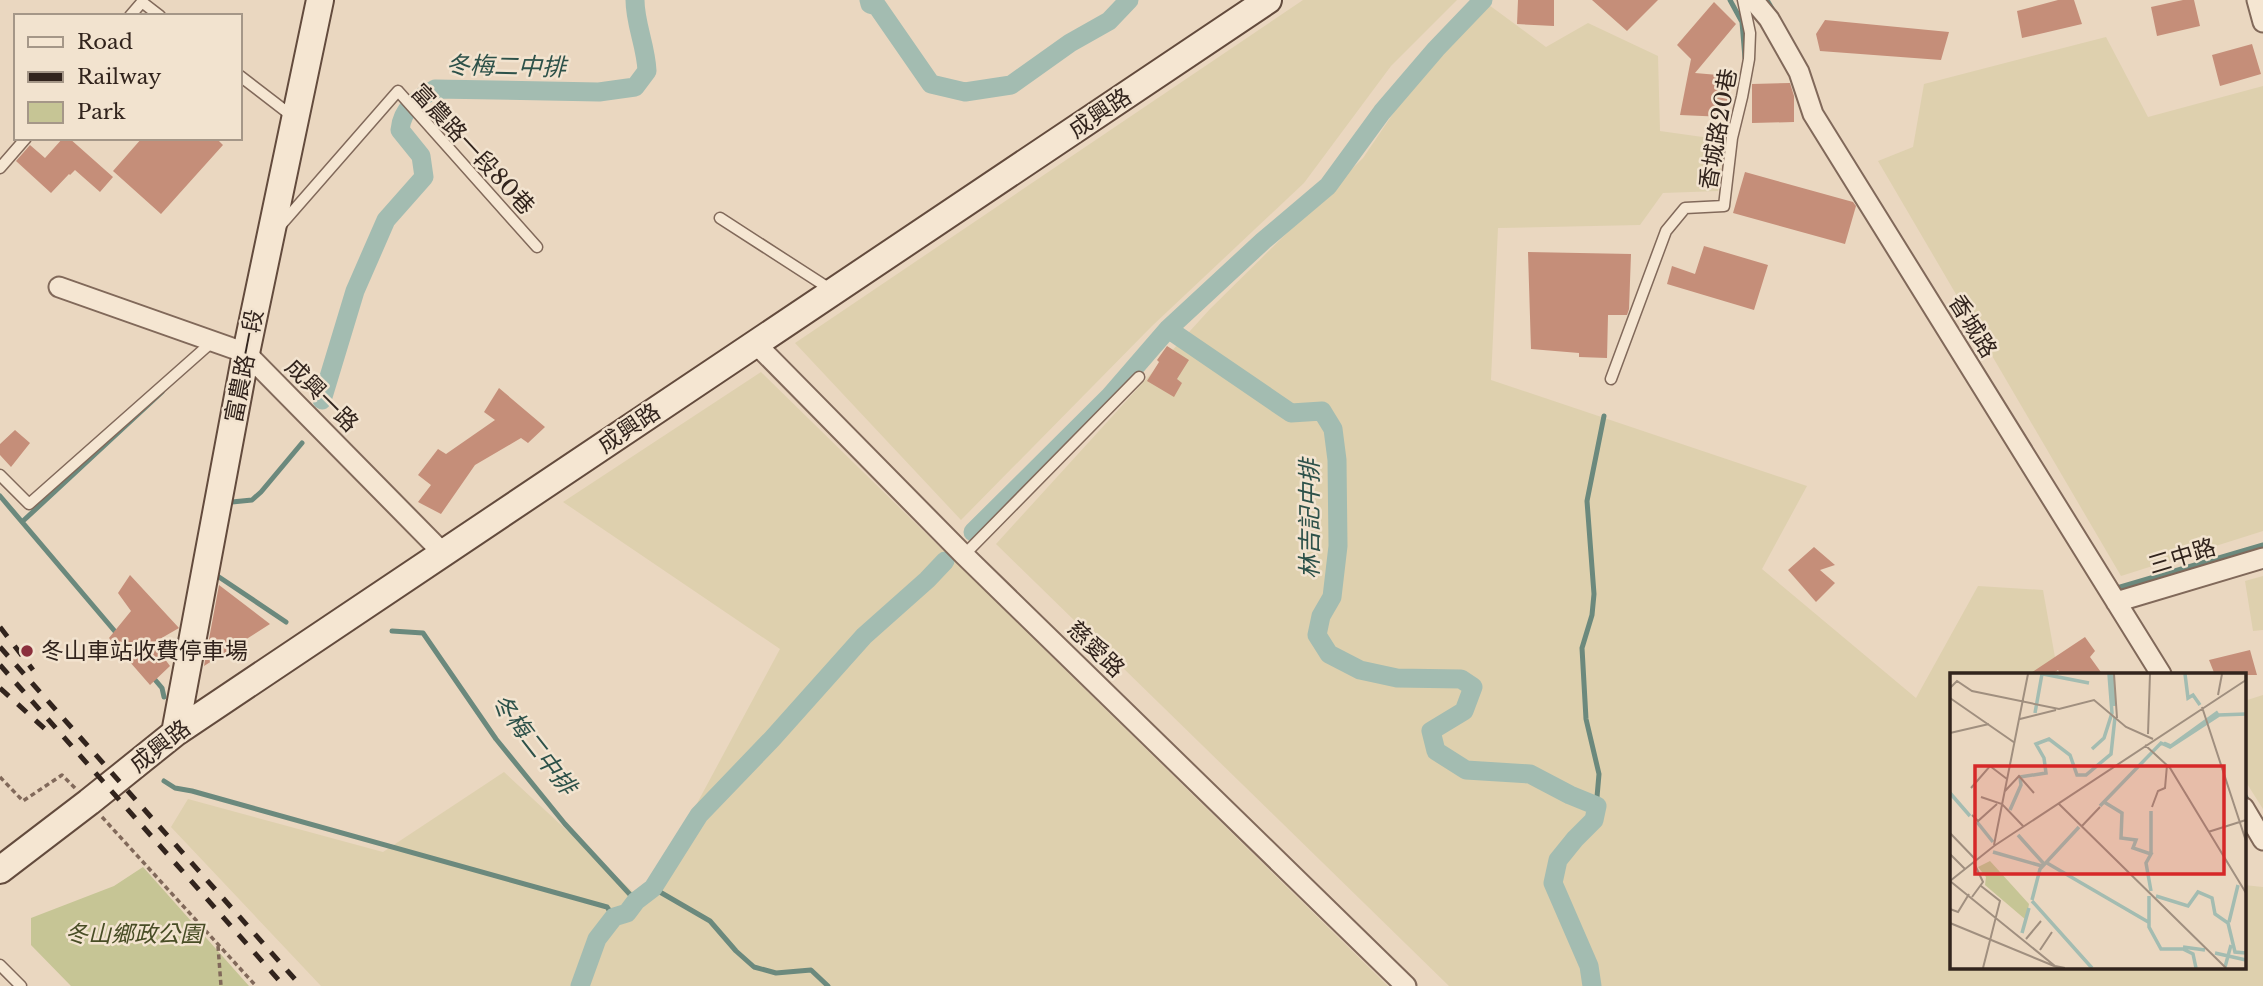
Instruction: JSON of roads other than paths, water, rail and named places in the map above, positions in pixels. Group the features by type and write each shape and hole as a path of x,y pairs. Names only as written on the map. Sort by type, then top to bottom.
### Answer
{"street":[{"name":"富農路一段","path":"175,733 246,353 320,0"},
{"name":"成興路","path":"4,859 89,802 175,733 1268,0"},
{"name":"香城路","path":"1753,0 1769,19 1799,72 1813,114 2160,673"},
{"path":"2257,0 2263,22"},
{"name":"成興一路","path":"58,287 246,353 443,553"},
{"name":"慈愛路","path":"756,344 964,555 1406,986"},
{"name":"三中路","path":"2116,602 2263,558"},
{"path":"2246,811 2263,840"}],"lane":[{"name":"香城路20巷","path":"1611,379 1665,231 1685,208 1724,206 1732,138 1749,59 1749,33 1743,0"},
{"path":"132,14 142,2 157,14"},
{"path":"242,78 295,119"},
{"name":"富農路一段80巷","path":"270,236 398,91 537,247"},
{"path":"0,168 24,140"},
{"path":"720,218 834,291"},
{"path":"0,475 29,504 213,341"},
{"path":"964,555 1139,377"},
{"path":"0,965 21,986"}],"waterway":[{"name":"冬梅二中排","path":"322,400 355,291 386,220 424,177 421,156 400,130 407,110 435,89 599,92 635,87 647,71 635,0"},
{"name":"冬梅二中排","path":"869,0 870,4 877,6 931,84 965,92 1011,85 1070,43 1109,21 1129,0"},
{"path":"973,532 1110,396 1168,329 1263,241 1328,186 1382,112 1483,0"},
{"path":"1730,0 1742,22 1745,58"},
{"path":"1767,0 1774,12"},
{"name":"林吉記中排","path":"1168,329 1291,413 1322,411 1333,429 1337,460 1338,546 1332,597 1321,616 1317,635 1329,654 1360,670 1397,678 1461,679 1473,687 1464,711 1431,731 1436,751 1466,770 1530,774 1597,806 1594,820 1558,860 1553,883 1589,966 1592,986"},
{"path":"23,521 162,392"},
{"path":"1597,797 1599,774 1586,719 1582,648 1592,615 1594,594 1587,501 1604,416"},
{"name":"冬梅二中排","path":"232,502 252,500 302,443"},
{"path":"0,496 118,635"},
{"path":"2117,588 2263,545"},
{"path":"580,986 597,939 614,917 627,913 636,901 653,888 699,815 772,739 864,636 945,561"},
{"name":"冬梅二中排","path":"216,575 286,622"},
{"name":"冬梅二中排","path":"392,631 423,633 496,739 565,824 636,901"},
{"path":"151,675 162,688 164,697"},
{"path":"164,781 175,788 607,907 614,917"},
{"path":"2246,798 2250,805"},
{"path":"653,888 710,921 754,967 776,973 811,970 828,986"}],"railway":[{"path":"0,627 33,670"},
{"path":"0,647 301,986"},
{"path":"0,665 284,986"},
{"path":"0,688 45,729"}],"place":[{"name":"冬山車站收費停車場","path":"27,651"}],"park label":[{"name":"冬山鄉政公園","path":"134,934"}]}
